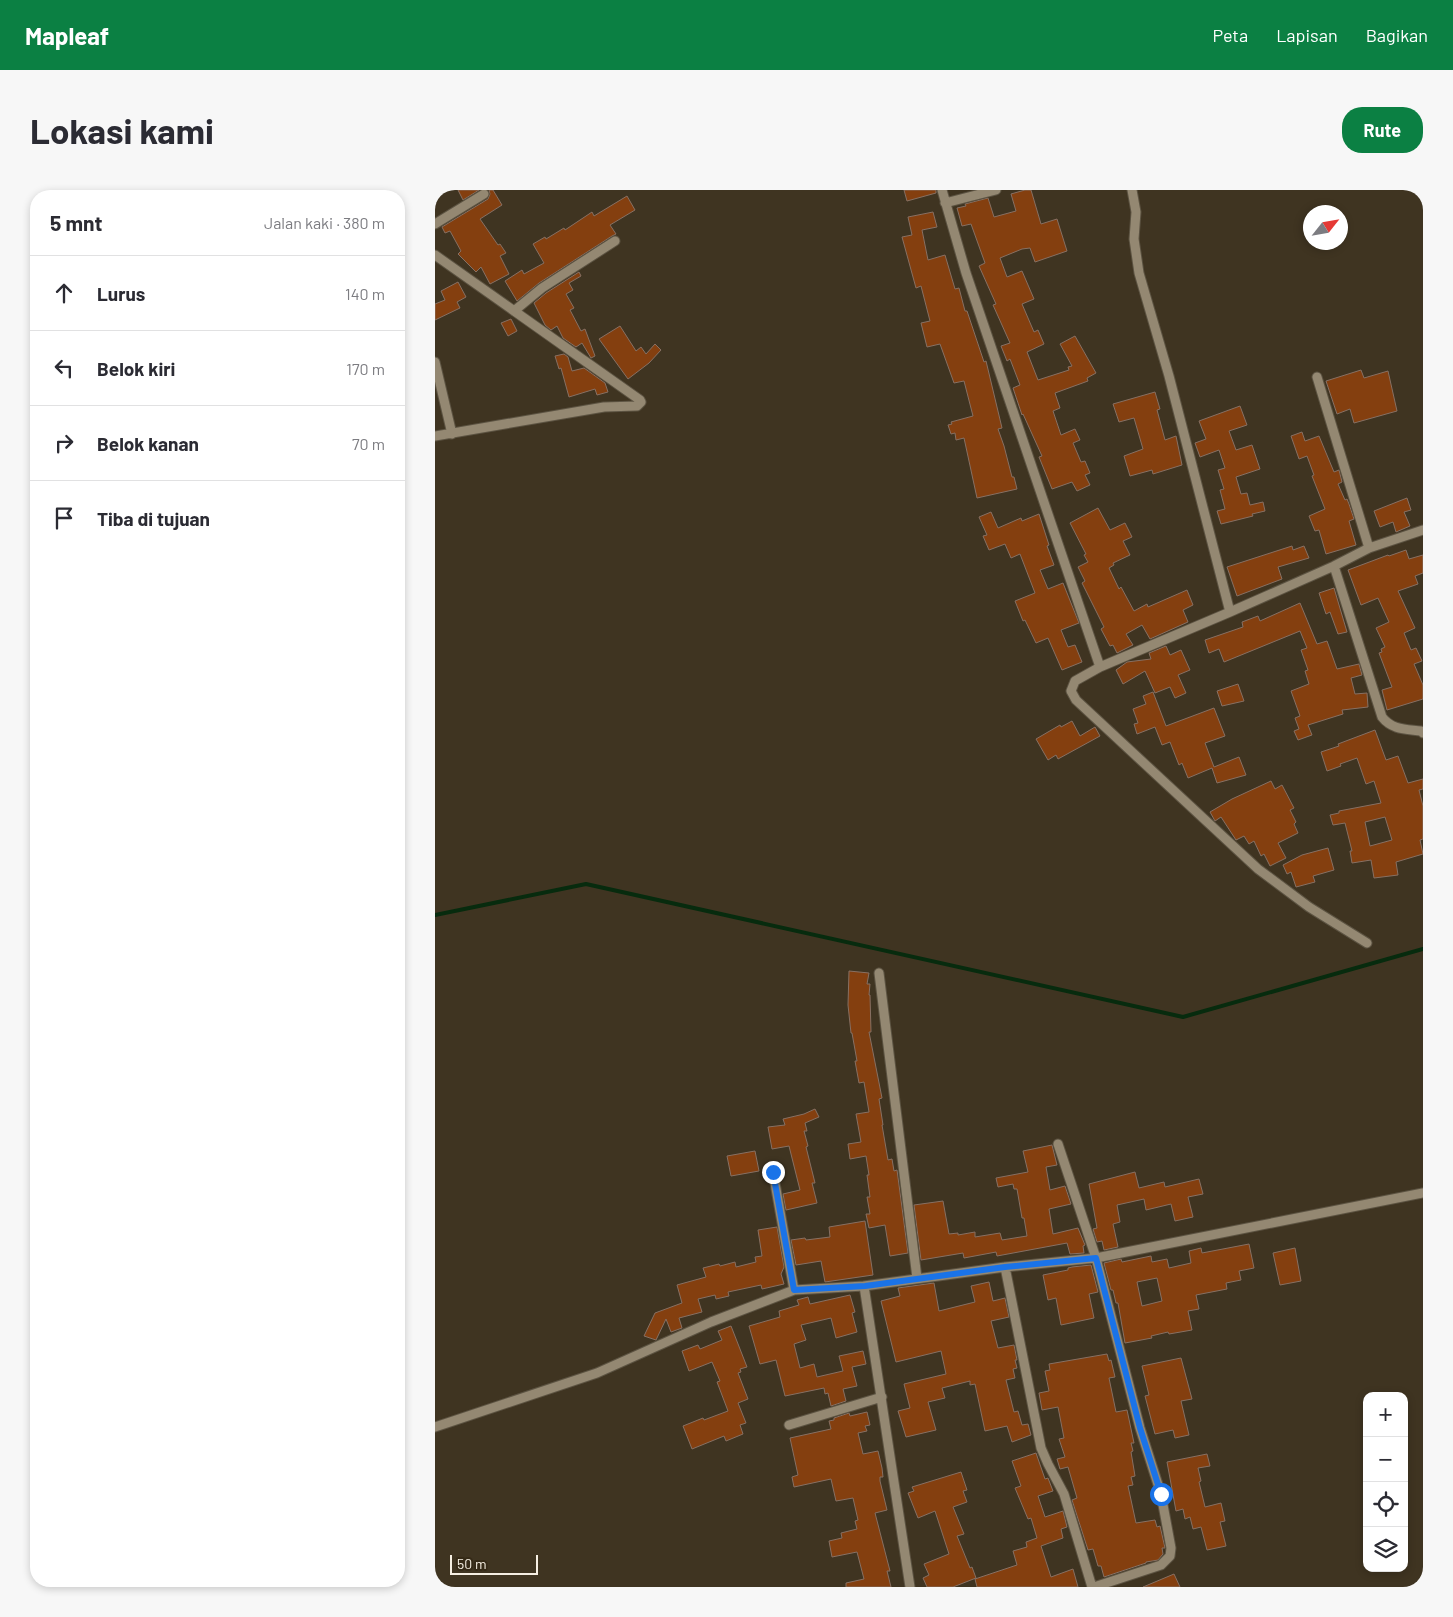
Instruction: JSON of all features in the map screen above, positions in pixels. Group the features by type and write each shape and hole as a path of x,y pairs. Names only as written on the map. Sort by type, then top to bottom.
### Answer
{"street":[{"path":"942,190 966,273 1100,667"},
{"path":"945,203 996,190"},
{"path":"1133,190 1136,212 1134,239 1139,273 1169,376 1230,612"},
{"path":"435,224 484,194"},
{"path":"514,311 542,288 615,241"},
{"path":"435,255 640,400 640,404 637,406 604,407 435,436"},
{"path":"435,362 453,434"},
{"path":"1317,377 1369,548"},
{"path":"1367,943 1309,907 1258,869 1076,700 1071,691 1075,681 1100,667 1335,566 1369,548 1423,530"},
{"path":"1335,566 1382,717 1387,723 1397,728 1421,731 1423,734"},
{"path":"879,973 917,1278"},
{"path":"1005,1267 1041,1448 1064,1494 1093,1587 1161,1565 1170,1556 1171,1548 1161,1494 1140,1428 1096,1258 1058,1144"},
{"path":"773,1172 794,1290"},
{"path":"435,1427 597,1373 711,1322 794,1290 865,1286 1005,1267 1096,1258 1423,1193"},
{"path":"865,1286 910,1587"},
{"path":"789,1425 882,1397"}],"building":[{"path":"458,190 479,190 463,200"},
{"path":"489,190 493,190 502,205 480,219 506,253 500,256 509,274 490,284 481,267 476,272 458,254 461,251 450,231 445,233 442,227 488,199"},
{"path":"904,190 936,190 936,193 907,201"},
{"path":"1031,190 1041,224 1057,219 1067,251 1035,262 1030,248 1022,249 1000,258 1007,277 1022,271 1034,299 1022,304 1034,332 1038,330 1044,344 1027,352 1038,380 1069,370 1068,367 1072,366 1060,344 1075,336 1096,373 1087,378 1088,381 1055,393 1060,408 1053,411 1061,435 1075,429 1080,440 1073,443 1081,462 1085,461 1090,473 1085,475 1090,485 1077,491 1072,482 1052,489 1039,457 1042,456 1022,415 1013,388 1020,385 1010,359 1007,361 1001,346 1010,343 993,305 996,304 979,266 985,263 971,224 962,226 957,208 988,198 994,217 1016,211 1011,194"},
{"path":"627,196 635,210 610,225 616,234 539,283 517,301 505,281 522,270 524,274 544,263 533,244 545,237 546,239 564,228 565,230 592,212 594,216"},
{"path":"933,212 937,227 922,230 928,260 945,255 955,289 959,288 965,311 967,311 984,362 986,361 1002,428 998,429 1017,489 977,498 964,438 956,440 955,433 951,434 948,425 952,424 951,422 973,416 964,381 954,383 940,344 927,347 921,323 930,321 921,286 916,288 902,237 912,235 908,217"},
{"path":"579,272 581,276 569,283 573,290 566,294 574,308 570,310 581,331 585,329 595,356 591,358 582,343 576,347 563,338 557,326 551,330 545,325 534,303"},
{"path":"458,282 466,297 457,302 460,308 435,320 435,304 445,300 441,291"},
{"path":"511,319 517,331 508,336 501,323"},
{"path":"620,326 636,351 641,347 646,354 655,344 661,350 649,363 628,379 599,339"},
{"path":"564,354 568,357 572,371 584,368 605,383 608,392 597,395 595,389 569,397 561,368 559,369 555,356"},
{"path":"1361,370 1364,378 1388,371 1397,411 1354,423 1350,409 1337,414 1326,381"},
{"path":"1155,392 1160,409 1157,410 1165,440 1176,436 1182,465 1153,474 1152,470 1130,476 1124,456 1143,449 1134,418 1119,422 1113,404"},
{"path":"1240,406 1247,425 1229,431 1236,450 1252,445 1260,469 1236,477 1241,494 1247,493 1250,505 1263,502 1265,511 1221,524 1217,511 1225,509 1220,490 1224,489 1218,470 1225,468 1219,450 1200,457 1195,443 1206,439 1199,421"},
{"path":"1302,432 1305,441 1319,436 1334,472 1339,470 1342,482 1338,484 1345,500 1347,499 1354,519 1349,521 1356,545 1326,554 1319,530 1315,531 1309,516 1325,509 1312,476 1314,475 1307,456 1299,459 1291,436"},
{"path":"1407,498 1411,510 1404,512 1410,526 1396,532 1393,522 1380,527 1374,511"},
{"path":"1098,508 1110,530 1125,523 1132,537 1123,541 1130,555 1113,563 1114,565 1109,568 1119,589 1121,587 1134,611 1147,604 1148,607 1187,590 1193,605 1183,610 1188,622 1150,639 1142,625 1126,634 1133,645 1117,653 1113,645 1110,646 1101,629 1104,627 1082,583 1085,581 1078,567 1088,562 1084,555 1086,554 1070,523"},
{"path":"991,512 998,528 1021,518 1022,521 1039,514 1054,565 1040,570 1048,589 1063,583 1079,623 1061,630 1068,647 1075,645 1082,662 1062,670 1048,638 1036,643 1025,620 1023,621 1015,601 1035,593 1020,554 1011,558 1005,544 989,550 983,536 987,535 979,517"},
{"path":"1292,546 1293,550 1304,546 1309,558 1278,567 1282,579 1237,596 1227,567"},
{"path":"1406,550 1409,559 1423,555 1423,573 1415,576 1418,584 1398,591 1415,628 1404,633 1411,650 1416,648 1422,661 1414,664 1423,685 1423,699 1387,710 1382,690 1392,687 1379,653 1385,647 1376,628 1389,622 1378,598 1361,605 1348,570"},
{"path":"1334,588 1347,632 1338,634 1330,612 1326,614 1319,593"},
{"path":"1300,603 1317,644 1327,641 1337,669 1359,664 1362,675 1351,678 1355,694 1367,693 1368,707 1342,710 1343,714 1308,725 1312,735 1298,740 1294,731 1299,729 1295,718 1300,716 1291,691 1309,684 1305,671 1308,670 1301,650 1307,648 1300,631 1224,662 1219,649 1209,653 1205,640 1243,627 1242,622 1258,616 1260,621"},
{"path":"1166,646 1170,655 1181,650 1190,670 1178,675 1186,693 1175,698 1170,687 1155,693 1145,671 1123,684 1116,670 1127,662 1151,659 1149,653"},
{"path":"1238,684 1244,701 1222,706 1217,691"},
{"path":"1153,692 1166,726 1214,708 1225,736 1205,743 1214,767 1239,757 1246,775 1217,783 1212,768 1188,778 1182,763 1179,765 1170,742 1162,745 1155,727 1137,734 1134,724 1138,723 1133,709 1146,704 1143,696"},
{"path":"1072,721 1080,736 1095,727 1100,736 1058,759 1056,755 1048,760 1036,739 1060,725 1061,727"},
{"path":"1375,730 1386,760 1398,756 1408,783 1423,779 1423,789 1419,790 1423,806 1423,839 1420,840 1423,854 1396,862 1398,875 1374,878 1371,860 1352,863 1350,851 1352,851 1345,823 1333,825 1330,815 1339,813 1339,811 1381,803 1374,781 1366,784 1357,758 1327,771 1321,752 1339,746 1338,744","holes":["1385,817 1392,840 1370,846 1365,822"]},
{"path":"1271,781 1275,789 1282,785 1294,808 1290,810 1296,822 1294,824 1298,833 1278,843 1286,858 1270,866 1264,854 1261,856 1254,841 1249,844 1244,836 1236,840 1221,817 1215,821 1210,812 1232,799"},
{"path":"1328,848 1334,870 1313,876 1315,882 1296,887 1291,872 1287,874 1283,865 1302,855"},
{"path":"849,971 869,973 867,984 870,984 871,1032 869,1032 882,1098 879,1099 888,1160 892,1159 894,1171 897,1170 908,1253 890,1256 885,1225 869,1228 866,1214 870,1214 867,1197 870,1197 866,1156 850,1159 848,1144 861,1142 856,1114 869,1112 864,1082 859,1083 855,1061 857,1061 851,1033 848,1005"},
{"path":"815,1109 819,1117 805,1123 807,1131 804,1131 815,1183 812,1183 817,1203 786,1210 783,1194 800,1190 789,1146 772,1149 768,1127 785,1125 783,1119"},
{"path":"1052,1145 1057,1165 1046,1167 1050,1190 1065,1186 1071,1204 1049,1209 1053,1234 1078,1228 1085,1245 1083,1246 1084,1253 1070,1254 1067,1243 997,1256 996,1252 964,1258 963,1253 921,1260 914,1205 943,1201 949,1234 958,1233 958,1235 975,1232 975,1237 1000,1233 1002,1240 1027,1236 1017,1189 1014,1189 1013,1184 998,1187 996,1178 1028,1172 1023,1151"},
{"path":"755,1151 759,1171 731,1176 727,1156"},
{"path":"1135,1172 1139,1188 1164,1182 1165,1187 1199,1179 1203,1194 1188,1197 1193,1217 1175,1221 1171,1204 1146,1210 1144,1199 1117,1205 1120,1222 1113,1224 1118,1247 1104,1250 1102,1241 1097,1242 1093,1229 1097,1228 1089,1184"},
{"path":"865,1221 873,1275 825,1282 821,1261 796,1265 791,1240 830,1237 829,1227"},
{"path":"777,1227 784,1267 781,1274 784,1284 762,1289 761,1285 728,1292 729,1296 716,1299 715,1295 698,1299 702,1312 679,1318 682,1328 671,1332 666,1319 656,1340 644,1336 655,1313 682,1303 677,1285 706,1277 703,1268 735,1262 736,1267 756,1262 755,1257 762,1256 758,1230"},
{"path":"1249,1244 1254,1268 1239,1271 1241,1280 1226,1283 1227,1289 1196,1295 1199,1309 1188,1311 1192,1330 1169,1334 1168,1332 1151,1336 1152,1338 1125,1343 1118,1303 1116,1303 1113,1290 1111,1290 1104,1263 1121,1259 1122,1262 1151,1256 1152,1262 1167,1259 1169,1268 1191,1263 1189,1251 1201,1248 1202,1253","holes":["1157,1278 1162,1301 1142,1306 1137,1282"]},
{"path":"1295,1248 1301,1281 1280,1285 1273,1253"},
{"path":"1091,1265 1098,1292 1089,1294 1094,1318 1061,1325 1056,1298 1048,1300 1043,1275 1068,1270 1068,1268 1072,1267"},
{"path":"989,1282 993,1301 1005,1298 1009,1317 991,1321 998,1348 1014,1345 1017,1360 1015,1360 1017,1368 1013,1369 1015,1378 1006,1380 1014,1412 1018,1411 1022,1425 1028,1424 1031,1435 1012,1442 1007,1426 985,1431 975,1384 970,1385 970,1381 942,1388 945,1398 928,1402 936,1430 906,1437 898,1411 910,1408 904,1384 946,1374 941,1351 896,1362 881,1301 900,1296 898,1288 934,1283 939,1311 975,1302 971,1286"},
{"path":"850,1295 855,1312 852,1313 857,1332 836,1338 831,1318 801,1325 806,1340 794,1344 800,1368 814,1364 817,1377 843,1371 839,1356 863,1351 866,1364 852,1367 857,1386 843,1389 846,1401 831,1406 828,1393 825,1394 824,1388 785,1396 776,1360 760,1364 749,1326 780,1317 779,1311 799,1305 797,1300 808,1297 810,1304"},
{"path":"731,1326 747,1367 740,1369 741,1372 738,1373 748,1399 738,1403 746,1423 740,1425 743,1434 726,1441 724,1436 692,1449 683,1426 728,1411 717,1382 720,1381 712,1362 689,1371 682,1351 698,1345 700,1349 722,1340 718,1331"},
{"path":"1107,1354 1109,1361 1111,1360 1115,1377 1109,1378 1116,1412 1127,1410 1134,1443 1131,1443 1133,1451 1131,1452 1135,1476 1131,1477 1133,1485 1128,1486 1136,1523 1155,1520 1157,1527 1160,1526 1165,1548 1162,1548 1163,1554 1158,1560 1146,1562 1104,1577 1101,1566 1098,1566 1093,1549 1088,1550 1072,1500 1077,1498 1068,1467 1060,1469 1057,1459 1065,1457 1059,1439 1064,1438 1058,1407 1042,1410 1039,1393 1049,1391 1045,1371 1050,1370 1049,1364"},
{"path":"1181,1358 1192,1399 1181,1401 1189,1435 1175,1438 1173,1430 1155,1434 1145,1396 1149,1395 1142,1366"},
{"path":"867,1412 870,1425 865,1426 867,1431 858,1433 863,1454 878,1451 882,1468 883,1477 880,1477 880,1481 887,1510 875,1513 890,1571 887,1571 891,1587 846,1587 846,1583 864,1579 857,1552 832,1557 829,1541 842,1538 841,1533 857,1529 855,1521 858,1520 853,1498 836,1501 831,1479 794,1487 792,1477 798,1475 790,1438 831,1429 829,1421 834,1420 834,1418 849,1413 850,1416"},
{"path":"1036,1453 1045,1479 1048,1478 1053,1491 1038,1496 1045,1517 1063,1511 1067,1527 1061,1529 1063,1538 1041,1546 1051,1577 1073,1569 1078,1587 977,1587 975,1579 1017,1565 1013,1551 1027,1547 1026,1542 1037,1538 1031,1518 1028,1519 1015,1488 1021,1486 1012,1461"},
{"path":"1207,1454 1210,1466 1198,1468 1201,1481 1199,1482 1205,1507 1221,1503 1225,1521 1220,1522 1226,1546 1207,1550 1201,1527 1193,1529 1190,1517 1185,1519 1183,1509 1176,1511 1167,1462"},
{"path":"961,1472 967,1490 963,1491 967,1502 953,1507 964,1534 957,1536 976,1578 953,1587 927,1587 923,1578 929,1575 924,1564 949,1554 935,1511 918,1518 908,1493 914,1491 912,1487"},
{"path":"1174,1574 1180,1587 1143,1587"}],"waterway":[{"path":"435,915 586,884 1183,1017 1423,949"}],"route":[{"path":"773,1172 794,1290 865,1286 1005,1267 1096,1258 1140,1428 1161,1494"}]}
